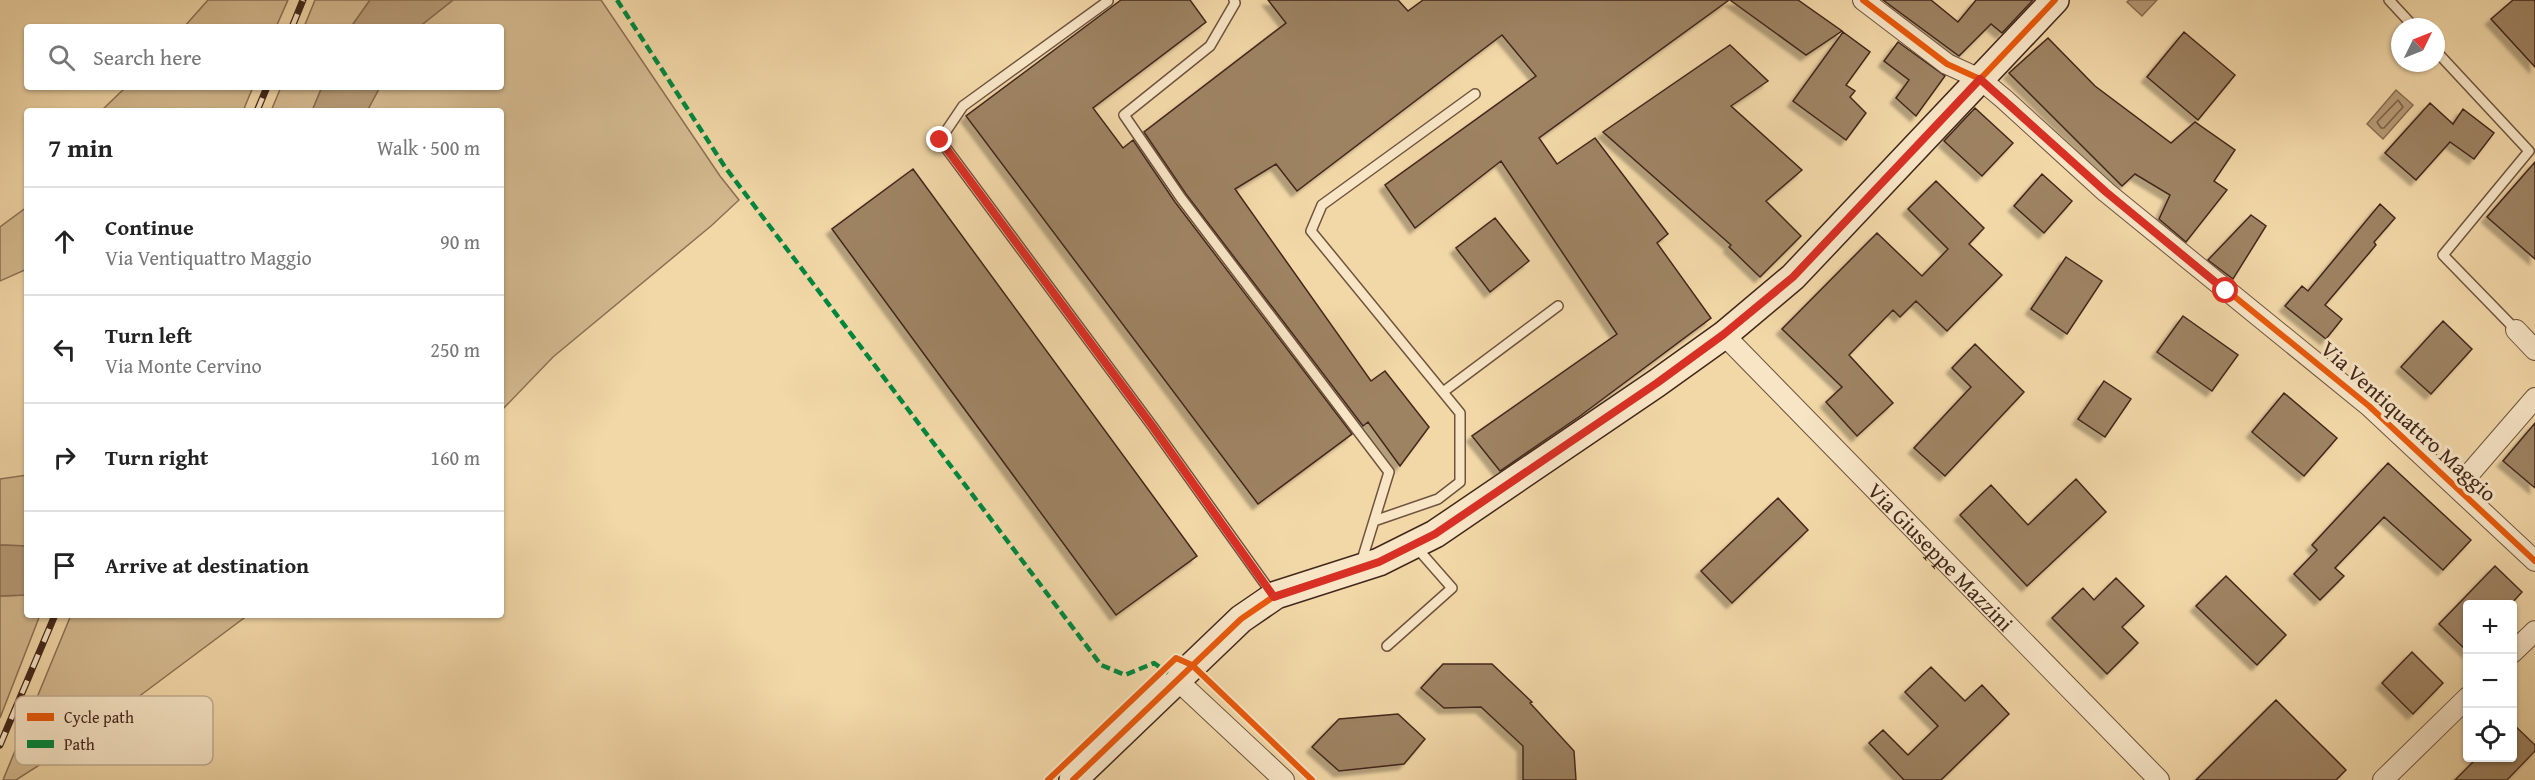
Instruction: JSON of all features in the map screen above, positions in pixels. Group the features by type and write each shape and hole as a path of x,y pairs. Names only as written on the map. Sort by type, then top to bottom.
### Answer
{"street":[{"name":"Via Ventiquattro Maggio","path":"1863,0 1947,64 1980,79 2106,192 2369,406 2535,561"},
{"path":"1073,780 1241,619 1274,597 1379,562 1435,534 1657,383 1724,334 1793,277 2055,0"},
{"path":"2516,330 2535,350"},
{"name":"Via Giuseppe Mazzini","path":"1724,334 2159,780"},
{"path":"2458,487 2535,398"},
{"path":"2517,648 2535,632"},
{"path":"1177,680 1284,780"},
{"path":"2382,780 2463,702"}],"lane":[{"path":"1108,0 963,106 940,140 1153,427 1274,597"},
{"path":"1234,0 1235,3 1210,46 1124,115 1181,198 1389,472 1359,568"},
{"path":"2389,0 2406,18"},
{"path":"2445,61 2529,151 2443,255 2516,330"},
{"path":"1374,521 1438,499 1461,482 1460,413 1311,231 1322,205 1475,94"},
{"path":"1443,392 1558,306"},
{"path":"1387,646 1452,588 1414,545"}],"shaded area":[{"path":"208,0 288,0 277,24 187,24"},
{"path":"315,0 370,0 353,24 305,24"},
{"path":"453,0 601,0 720,176 739,200 711,226 553,357 504,408 504,108 369,108 378,90 504,90 504,24 423,24"},
{"path":"123,90 252,90 244,108 104,108"},
{"path":"280,90 321,90 313,108 272,108"},
{"path":"24,209 24,270 0,281 0,227"},
{"path":"24,475 24,546 0,545 0,479"},
{"path":"24,595 24,618 39,618 0,718 0,596"},
{"path":"70,618 244,618 140,696 38,696"},
{"path":"15,751 15,765 39,765 16,780 3,780"}],"water":[{"path":"370,0 453,0 423,24 353,24"},
{"path":"2129,0 2157,0 2142,16 2127,2"},
{"path":"321,90 378,90 369,108 313,108"},
{"path":"2396,90 2413,105 2383,139 2367,124"},
{"path":"0,545 24,546 24,595 0,596"}],"building":[{"path":"1121,0 1190,0 1206,22 1093,108 1123,148 1133,140 1175,202 1352,434 1258,504 966,116"},
{"path":"1268,0 1398,0 1408,11 1423,0 1729,0 1539,138 1557,164 1595,138 1668,234 1657,243 1711,318 1580,416 1500,471 1472,436 1617,334 1501,161 1415,228 1385,185 1536,76 1502,35 1297,191 1276,164 1235,189 1371,381 1385,371 1429,427 1400,466 1368,422 1363,426 1186,194 1144,132 1286,23"},
{"path":"1730,0 1798,0 1842,31 1806,55"},
{"path":"1883,0 1931,0 1958,22 1976,0 2033,0 2002,33 1991,24 1959,56"},
{"path":"2513,0 2535,0 2535,67 2491,19"},
{"path":"1843,32 1870,52 1846,85 1855,91 1850,97 1866,113 1846,140 1793,101"},
{"path":"2184,32 2235,75 2198,120 2147,77"},
{"path":"2048,38 2095,86 2171,143 2195,122 2235,150 2214,181 2227,190 2186,242 2159,219 2170,195 2135,174 2122,186 2009,73"},
{"path":"1898,42 1945,76 1916,116 1896,98 1909,80 1884,61"},
{"path":"1730,45 1768,81 1731,106 1802,170 1766,201 1801,236 1760,277 1729,247 1731,245 1603,132"},
{"path":"2430,103 2453,124 2463,109 2494,133 2474,159 2450,142 2416,180 2385,153"},
{"path":"1975,108 2013,143 1982,176 1944,141"},
{"path":"2535,162 2535,259 2487,217"},
{"path":"913,169 1197,556 1116,615 832,229"},
{"path":"2042,174 2072,201 2044,233 2014,206"},
{"path":"1936,181 1984,228 1969,244 2002,275 1947,331 1916,301 1900,317 1893,310 1849,355 1893,403 1857,436 1826,402 1842,387 1782,329 1877,233 1922,276 1948,249 1908,209"},
{"path":"2380,204 2395,218 2374,242 2376,245 2325,305 2342,319 2326,339 2285,306 2302,286 2308,291"},
{"path":"2251,215 2266,226 2233,279 2208,260"},
{"path":"1495,218 1529,261 1490,292 1456,248"},
{"path":"2066,257 2102,281 2067,334 2031,309"},
{"path":"2183,316 2238,355 2212,391 2157,352"},
{"path":"2443,321 2472,349 2431,394 2401,367"},
{"path":"1975,344 2024,392 1945,476 1914,448 1971,387 1952,368"},
{"path":"2104,381 2131,399 2105,437 2078,419"},
{"path":"2284,393 2337,438 2304,476 2252,432"},
{"path":"2535,423 2535,488 2503,461"},
{"path":"2388,463 2471,540 2443,570 2384,517 2335,568 2344,576 2320,600 2294,574 2317,550 2312,545"},
{"path":"2076,479 2106,512 2027,586 1960,515 1991,485 2028,525"},
{"path":"1778,498 1808,530 1732,603 1701,571"},
{"path":"2495,566 2522,592 2515,600 2463,600 2463,647 2439,624"},
{"path":"2226,576 2286,635 2257,665 2196,606"},
{"path":"2116,578 2144,606 2122,627 2138,643 2107,674 2052,618 2083,588 2094,600"},
{"path":"2412,652 2443,683 2413,714 2382,683"},
{"path":"1443,664 1492,664 1532,702 1530,703 1574,751 1576,780 1523,780 1523,746 1481,707 1444,708 1421,688"},
{"path":"1931,667 1965,701 1982,685 2009,714 1941,780 1904,780 1869,743 1883,730 1908,755 1938,726 1905,692"},
{"path":"2276,700 2346,770 2336,780 2196,780"},
{"path":"1398,714 1425,739 1404,764 1339,771 1312,747 1339,719"},
{"path":"2517,728 2535,745 2535,751 2507,780 2455,780 2473,762 2517,762"}],"railway":[{"path":"293,24 303,0"},
{"path":"258,108 266,90"},
{"path":"21,696 54,618"},
{"path":"0,745 15,710"}],"marked path":[{"path":"617,0 725,167 1101,665 1125,675 1154,663 1168,673"}],"cycle path":[{"path":"1863,0 1947,64 1980,79 2004,99 2106,192 2369,406 2535,561"},
{"path":"1073,780 1241,619 1276,595 1379,562 1435,534 1724,335 1793,277 2055,0"},
{"path":"1048,780 1176,658 1192,665 1312,780"}],"route":[{"path":"940,140 1153,427 1274,597 1379,562 1435,534 1657,383 1724,334 1793,277 1980,79 2106,192 2226,291"}]}
